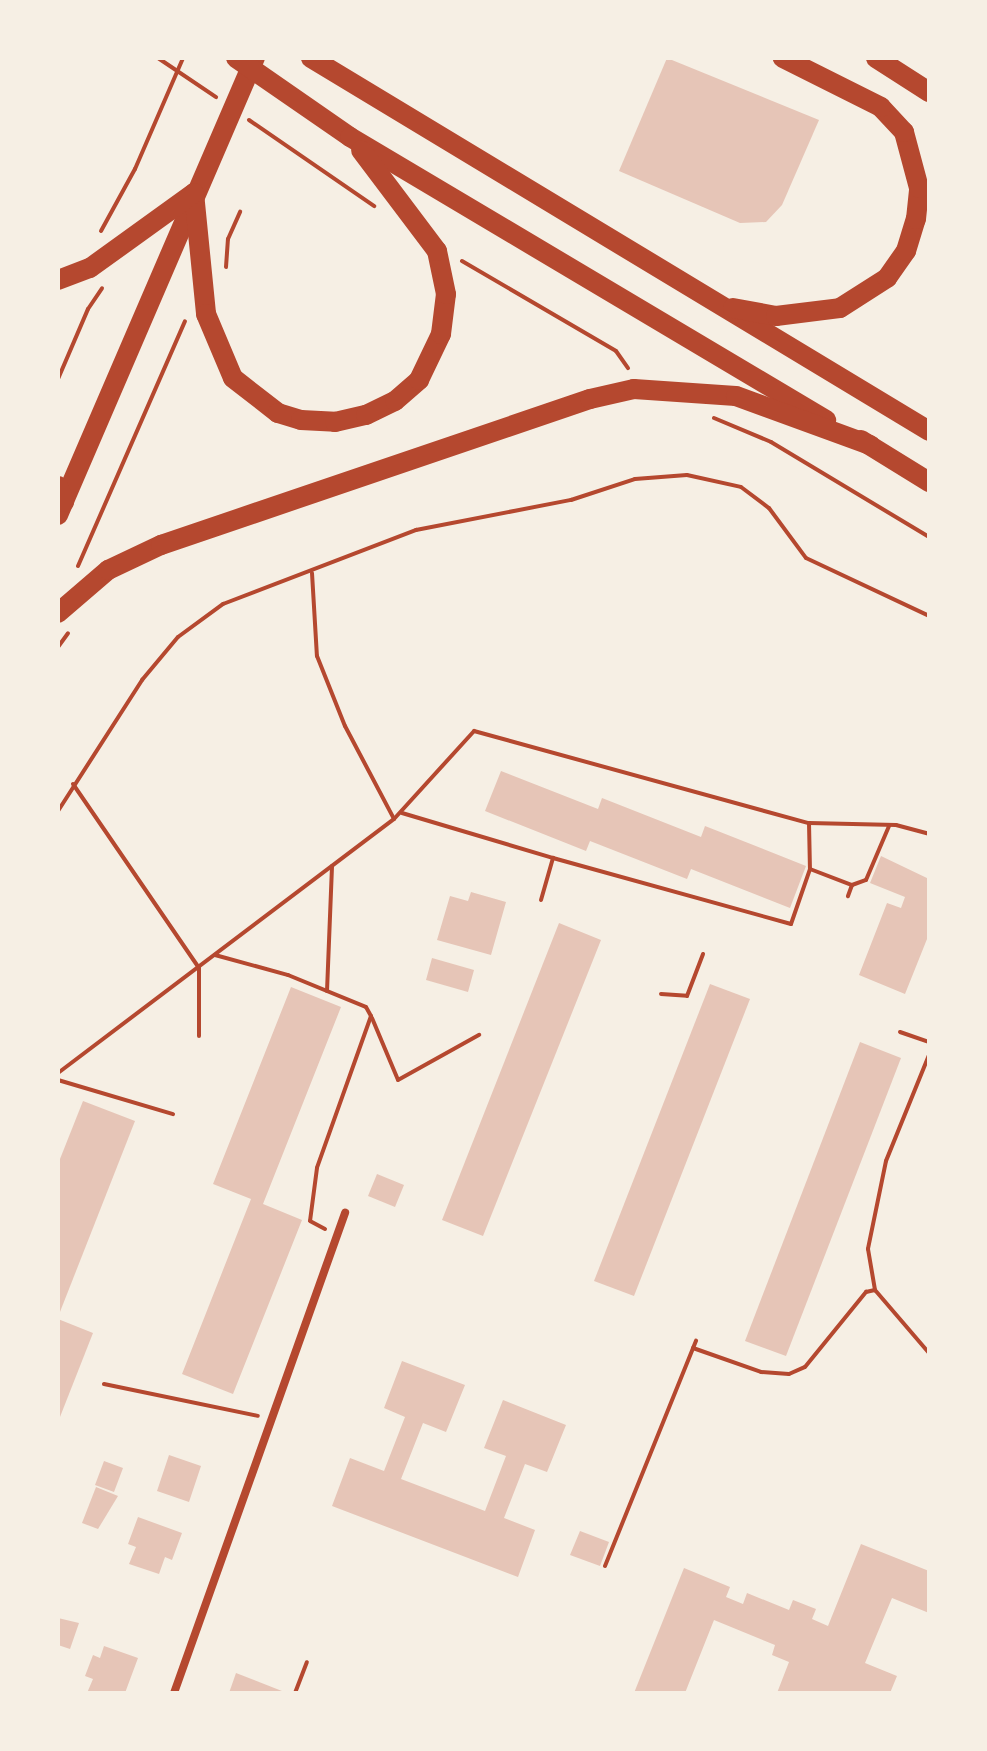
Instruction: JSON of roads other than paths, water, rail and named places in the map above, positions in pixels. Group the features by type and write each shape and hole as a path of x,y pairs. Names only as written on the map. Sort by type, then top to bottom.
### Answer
{"main road":[{"path":"236,58 350,137 929,482"},
{"path":"60,501 255,58"},
{"path":"311,58 929,431"},
{"path":"718,305 776,316 840,308 887,278 906,251 916,219 919,188 904,132 881,107 783,58"},
{"path":"876,58 929,92"},
{"path":"194,193 206,307 220,358 233,378 278,413 335,422 366,415 395,401 419,380 435,354 446,316 444,277 421,225 350,137"},
{"path":"58,280 90,268 194,193"},
{"path":"67,617 83,589 161,545 590,399 634,389 736,396 870,445"}],"street":[{"path":"174,1693 345,1213"}]}
